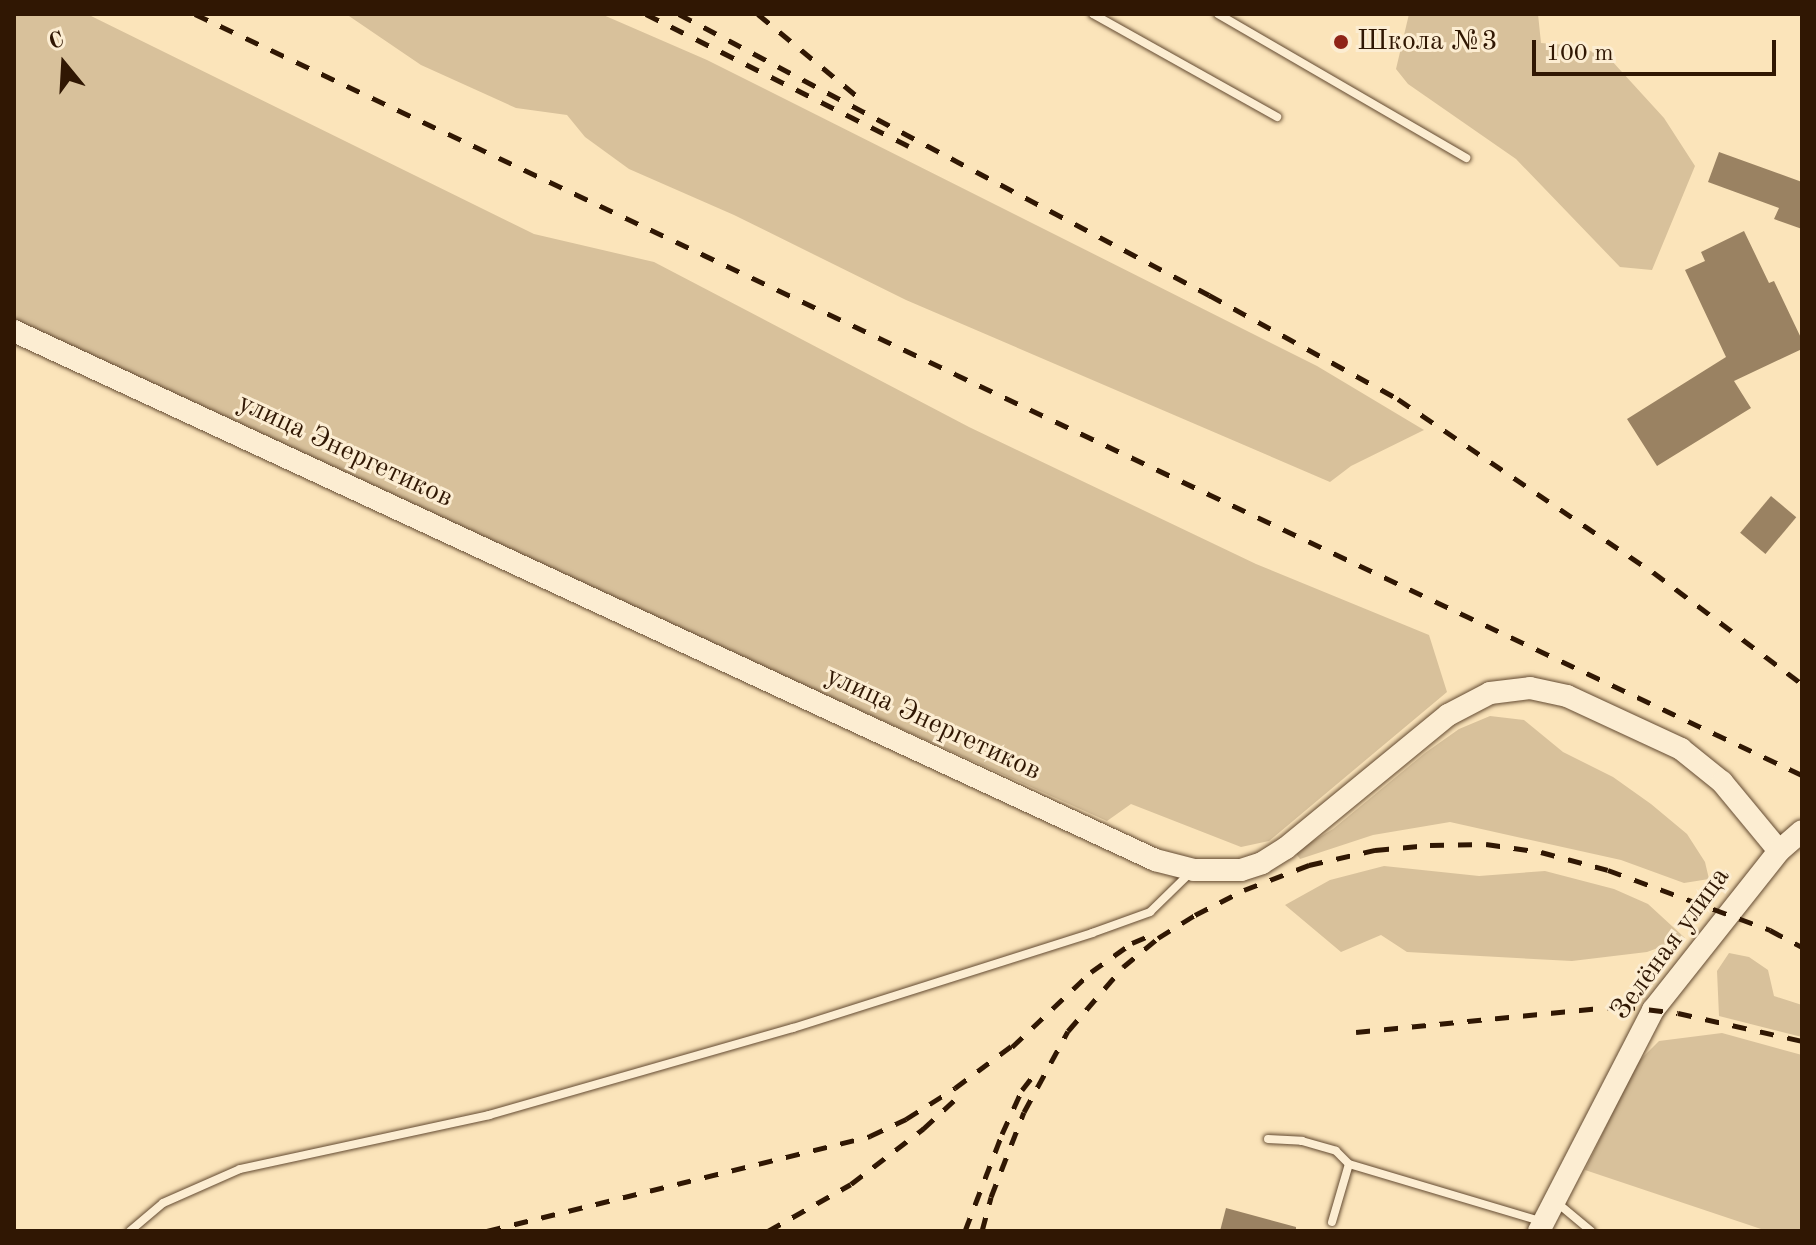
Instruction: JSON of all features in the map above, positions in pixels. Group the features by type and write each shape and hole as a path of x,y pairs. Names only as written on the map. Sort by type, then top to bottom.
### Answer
{"street":[{"name":"улица Энергетиков","path":"14,331 1155,860 1194,870 1241,870 1262,863 1286,848 1448,715 1490,693 1530,688 1567,696 1681,749 1722,782 1779,851"},
{"name":"Зелёная улица","path":"1541,1226 1653,1010 1779,851 1802,831"}],"lane":[{"path":"1093,14 1277,117"},
{"path":"1218,14 1466,158"},
{"path":"130,1231 163,1203 240,1169 489,1115 793,1028 1092,933 1150,912 1194,870"},
{"path":"1268,1139 1302,1141 1336,1151 1349,1164 1541,1226"},
{"path":"1332,1222 1349,1164"},
{"path":"1554,1201 1591,1231"}],"shaded area":[{"path":"14,14 87,14 534,234 654,262 969,427 1256,564 1429,635 1447,692 1269,841 1241,847 1131,804 1107,821 459,531 14,321"},
{"path":"346,14 601,14 707,60 1317,366 1424,430 1351,466 1330,482 906,300 734,215 629,169 585,137 567,115 516,108 421,65"},
{"path":"1409,14 1538,14 1541,43 1579,46 1611,60 1664,118 1695,166 1652,270 1620,267 1516,159 1408,84 1396,69"},
{"path":"1490,716 1524,720 1563,752 1613,777 1651,804 1687,834 1705,862 1709,879 1684,883 1621,860 1450,822 1373,835 1300,859 1295,852 1333,829 1425,753 1459,729"},
{"path":"1384,866 1479,876 1545,871 1614,889 1648,904 1685,938 1647,952 1572,961 1407,952 1381,935 1341,952 1285,905 1330,880"},
{"path":"1729,953 1749,957 1768,970 1774,996 1802,1005 1802,1037 1719,1016 1717,971"},
{"path":"1722,1033 1802,1055 1802,1231 1767,1231 1585,1170 1636,1064 1659,1041"}],"building":[{"path":"1719,152 1802,182 1802,229 1774,219 1779,208 1708,182"},
{"path":"1744,231 1769,283 1774,281 1802,340 1802,349 1734,381 1751,408 1657,466 1627,419 1726,357 1685,270 1705,261 1701,252"},
{"path":"1771,496 1796,517 1765,554 1740,533"},
{"path":"1226,1208 1296,1227 1296,1231 1220,1231"}],"railway":[{"path":"195,14 1802,775"},
{"path":"646,14 909,146"},
{"path":"679,14 1209,295 1398,399 1653,572 1802,684"},
{"path":"758,14 858,97"},
{"path":"982,1231 991,1197 1024,1112 1068,1031 1123,967 1158,938 1195,915 1244,890 1309,865 1375,850 1430,845 1486,844 1541,852 1608,870 1770,930 1802,947"},
{"path":"1012,1047 1091,972 1132,943 1155,933"},
{"path":"1356,1032 1621,1006 1678,1013 1802,1041"},
{"path":"487,1231 870,1136 906,1119 955,1088 1018,1041"},
{"path":"965,1231 1002,1134 1022,1090 1037,1071"},
{"path":"768,1231 851,1184 923,1129 962,1093"}],"place":[{"name":"Школа №3","path":"1341,42"}]}
